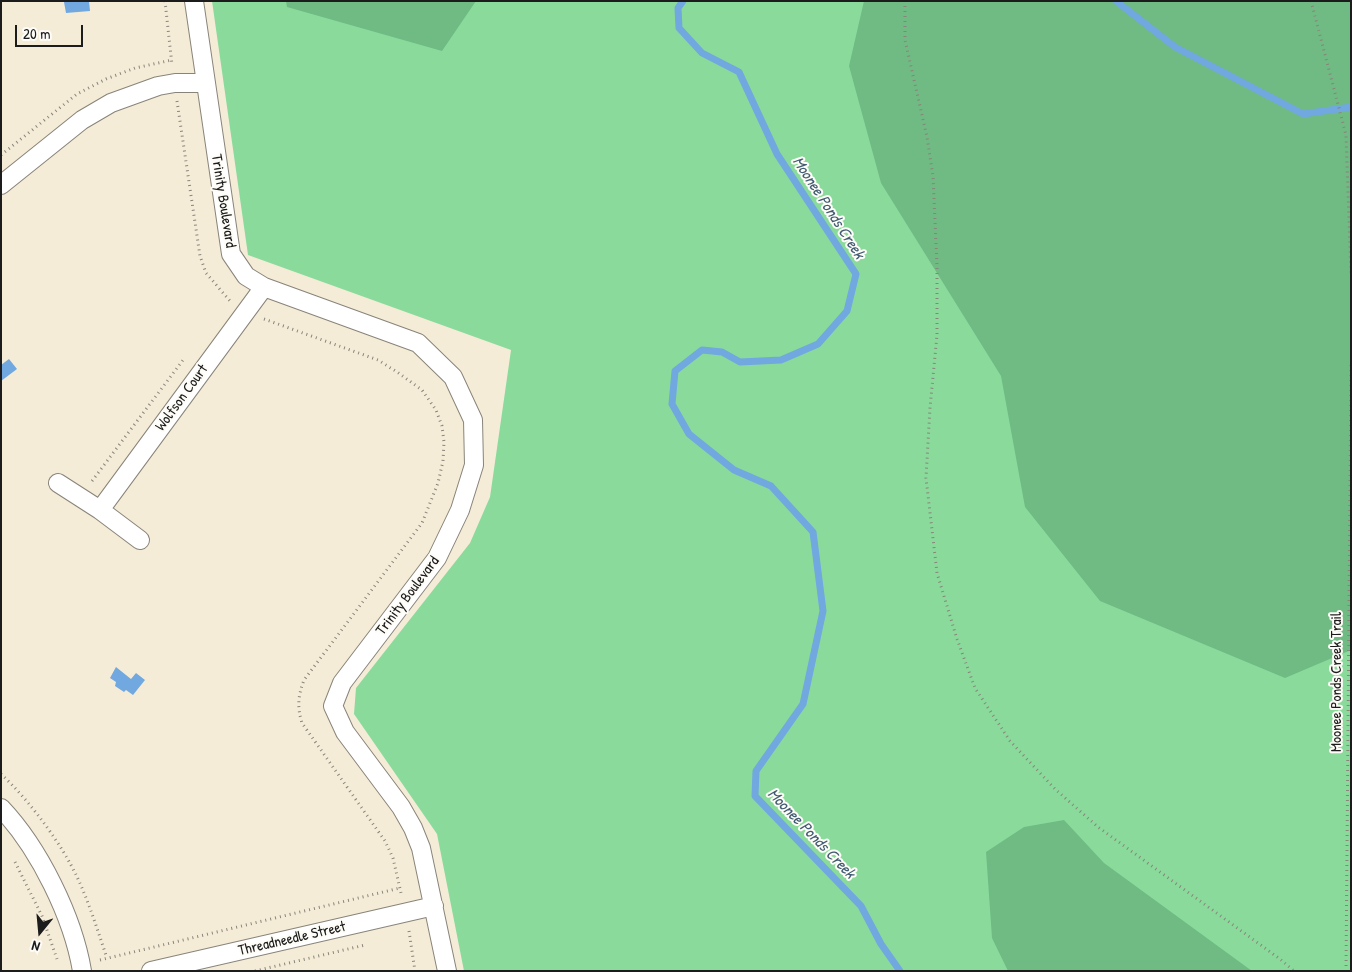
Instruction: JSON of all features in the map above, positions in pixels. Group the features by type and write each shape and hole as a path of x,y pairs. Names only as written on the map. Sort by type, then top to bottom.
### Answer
{"street":[{"name":"Trinity Boulevard","path":"194,1 231,254 246,276 264,287 418,343 453,377 473,420 474,465 460,510 437,558 342,683 333,706 345,732 400,807 413,828 421,848 447,971"},
{"path":"1,186 82,120 111,102 158,86 175,83 205,82"},
{"name":"Wolfson Court","path":"100,510 264,287"},
{"path":"58,483 100,510 140,540"},
{"path":"1,808 15,822 48,875 72,928 82,968"},
{"name":"Threadneedle Street","path":"151,971 434,906"}],"path":[{"path":"165,1 200,256 206,273 230,302 246,311 270,322 378,360 422,390 436,410 442,426 444,442 443,461 438,483 422,523 304,680 299,694 298,710 302,723 385,841 393,858 406,913 415,971"},
{"path":"905,1 905,40 927,137 933,176 938,266 937,336 926,478 937,573 974,688 1010,741 1055,788 1098,827 1294,971"},
{"path":"1311,1 1346,135 1351,275"},
{"path":"80,497 187,355"},
{"name":"Moonee Ponds Creek Trail","path":"1346,971 1351,363"},
{"path":"12,856 42,916 60,970 82,968 400,888"},
{"path":"400,936 410,934"},
{"path":"255,971 371,943"}],"green space":[{"path":"212,1 1351,1 1351,971 464,971 437,834 354,714 356,688 470,543 490,497 511,350 248,255"},
{"path":"286,1 476,1 442,51 287,7"},
{"path":"864,1 1351,1 1351,650 1285,678 1100,601 1025,507 1001,376 881,183 849,66"},
{"path":"1064,820 1104,863 1252,971 1008,971 992,938 986,852 1024,827"}],"water":[{"path":"89,1 90,11 66,13 64,2"},
{"path":"9,359 17,369 1,381 1,365"},
{"path":"116,667 131,679 136,673 145,680 133,695 115,686 116,682 110,678"}],"waterway":[{"name":"Moonee Ponds Creek","path":"683,1 678,8 679,28 702,53 739,72 777,154 856,274 847,311 818,344 781,360 740,362 722,352 702,350 675,371 672,404 689,434 734,470 771,486 813,532 823,611 803,704 756,771 755,796 861,906 881,944 900,971"},
{"path":"1116,1 1175,47 1303,114 1351,107"}]}
